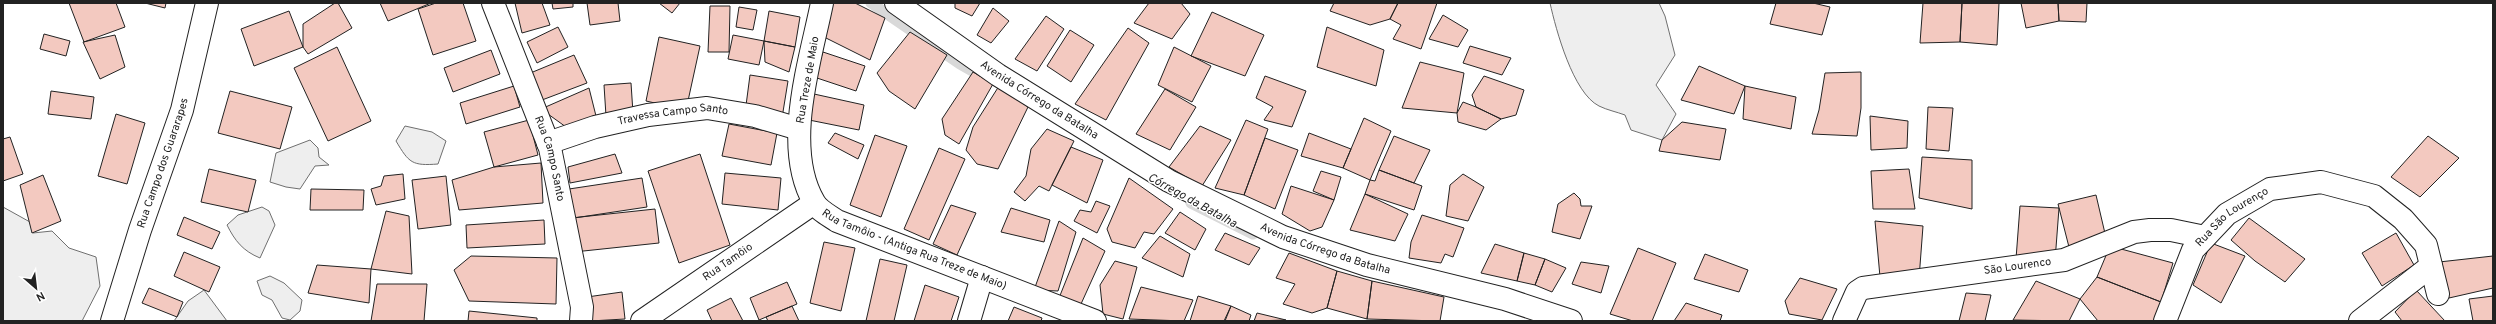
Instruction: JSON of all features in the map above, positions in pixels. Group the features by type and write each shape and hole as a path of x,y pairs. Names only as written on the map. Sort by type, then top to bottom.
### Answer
{"street":[{"name":"Rua Campo dos Guararapes","path":"112,321 140,230 182,110 207,3"},
{"name":"Rua Campo Santo","path":"493,3 548,143 582,307 581,321"},
{"name":"Rua Treze de Maio","path":"814,203 800,162 799,116 822,3"},
{"name":"Avenida Córrego da Batalha","path":"896,3 998,75 1169,181 1283,237 1367,266 1505,298 1572,321"},
{"name":"Travessa Campo Santo","path":"548,143 595,127 648,115 707,108 755,116 799,129"},
{"name":"Rua São Lourenço","path":"2165,321 2193,250 2227,214 2270,189 2321,182 2374,196 2403,219 2426,245 2438,294"},
{"name":"Rua Tamôio - (Antiga Rua Treze de Maio)","path":"814,203 838,221 1095,321"},
{"name":"Rua Tamôio","path":"642,321 814,203"},
{"name":"São Lourenco","path":"1844,321 1857,292 1863,288 2064,260 2134,232 2171,230 2206,237"},
{"path":"2360,321 2431,266"},
{"path":"969,321 982,277"}],"shaded area":[{"path":"1550,3 1659,3 1665,16 1675,55 1656,85 1676,114 1662,140 1631,130 1625,115 1599,106 1590,99 1581,88 1561,44"},
{"path":"405,126 432,132 446,141 438,164 422,164 412,162 404,154 396,141"},
{"path":"310,140 318,148 319,157 329,165 315,166 300,189 286,187 270,182 276,153"},
{"path":"3,207 30,222 33,233 52,231 69,248 96,257 100,286 82,321 3,321"},
{"path":"262,207 269,211 275,225 260,258 240,245 227,225 238,215"},
{"path":"270,276 284,283 302,300 300,311 290,320 282,318 272,300 262,295 257,281"},
{"path":"204,290 227,321 174,321 188,301"}],"building":[{"path":"69,3 116,3 125,27 84,42"},
{"path":"145,3 166,3 165,8"},
{"path":"335,3 338,3 352,28 308,54 303,47 303,24"},
{"path":"380,3 431,3 388,21"},
{"path":"436,3 463,3 476,41 433,55 418,9"},
{"path":"515,3 542,3 550,25 522,33"},
{"path":"552,3 573,3 573,7 553,9"},
{"path":"587,3 618,3 620,21 590,25"},
{"path":"659,3 680,3 672,13"},
{"path":"828,3 855,3 885,18 870,60 818,34"},
{"path":"955,3 980,3 972,16 955,8"},
{"path":"1149,3 1181,3 1190,14 1172,39 1134,23"},
{"path":"1334,3 1398,3 1390,19 1370,25 1330,11"},
{"path":"1398,3 1437,3 1421,49 1393,39 1401,25 1390,19"},
{"path":"1776,3 1813,3 1830,7 1822,35 1770,24"},
{"path":"1923,3 1962,3 1960,42 1920,43"},
{"path":"1962,3 1999,3 1997,45 1960,42"},
{"path":"2021,3 2058,3 2059,21 2026,28"},
{"path":"2058,3 2087,3 2086,22 2059,21"},
{"path":"710,6 730,6 729,52 708,52"},
{"path":"739,7 757,10 753,30 736,27"},
{"path":"993,8 1009,21 991,43 977,35"},
{"path":"289,11 303,47 254,66 241,29"},
{"path":"769,11 800,17 795,47 764,41"},
{"path":"1212,12 1264,35 1245,76 1191,56"},
{"path":"1443,15 1468,30 1458,47 1429,39"},
{"path":"1046,16 1064,29 1037,71 1015,59"},
{"path":"558,27 568,47 537,63 527,42"},
{"path":"1327,27 1384,50 1376,86 1317,67"},
{"path":"1128,28 1149,43 1106,120 1075,104"},
{"path":"1070,30 1094,45 1071,82 1047,66"},
{"path":"910,32 947,55 915,109 889,91 877,73"},
{"path":"44,34 70,41 66,56 40,49"},
{"path":"115,35 125,67 100,79 83,42"},
{"path":"733,35 764,41 759,65 728,59"},
{"path":"659,37 700,46 686,110 646,101"},
{"path":"764,41 795,47 789,72 765,62"},
{"path":"1470,46 1511,58 1502,75 1463,63"},
{"path":"337,47 371,121 328,141 294,68"},
{"path":"1174,47 1211,66 1192,102 1158,85"},
{"path":"491,50 500,74 453,92 444,68"},
{"path":"823,52 865,66 856,91 814,77"},
{"path":"574,55 587,83 542,100 528,74"},
{"path":"1420,62 1464,73 1457,113 1402,108"},
{"path":"1699,66 1745,86 1734,114 1681,100"},
{"path":"973,72 993,84 959,144 945,135 942,119"},
{"path":"1861,72 1861,108 1857,136 1812,134 1819,110 1825,73"},
{"path":"750,75 788,81 782,118 745,113"},
{"path":"1265,76 1306,91 1292,127 1264,120 1273,107 1256,98"},
{"path":"1484,76 1524,90 1516,115 1501,119 1476,107 1472,95"},
{"path":"631,83 633,113 606,116 604,85"},
{"path":"514,86 520,107 466,124 460,103"},
{"path":"999,86 1028,107 998,169 977,164 966,150 973,127"},
{"path":"1745,86 1796,97 1791,129 1743,119"},
{"path":"589,88 597,120 566,127 541,109"},
{"path":"1165,89 1196,107 1170,150 1136,134"},
{"path":"51,91 94,97 91,119 48,114"},
{"path":"230,91 292,107 280,149 218,133"},
{"path":"814,94 864,105 859,130 809,120"},
{"path":"1463,102 1501,119 1486,130 1458,122 1457,113"},
{"path":"1928,107 1953,108 1949,151 1926,149"},
{"path":"116,114 145,123 127,184 98,176"},
{"path":"1870,116 1908,121 1907,148 1871,150"},
{"path":"1364,118 1391,131 1370,180 1343,168"},
{"path":"529,120 538,155 494,167 484,132"},
{"path":"1246,120 1268,129 1244,195 1215,188"},
{"path":"1682,122 1726,129 1720,160 1659,151 1662,140"},
{"path":"729,124 777,133 771,165 722,156"},
{"path":"1200,126 1231,140 1202,186 1169,167"},
{"path":"1047,129 1074,141 1049,191 1039,186 1025,201 1014,192 1026,176 1031,149"},
{"path":"835,133 864,145 858,159 828,143"},
{"path":"1309,133 1351,149 1343,168 1301,156"},
{"path":"875,135 907,146 881,217 850,205"},
{"path":"1394,136 1430,150 1414,183 1379,170"},
{"path":"2428,136 2459,158 2420,197 2391,177"},
{"path":"10,137 23,174 3,181 3,139"},
{"path":"1265,138 1298,150 1275,209 1244,195"},
{"path":"1071,147 1103,160 1087,203 1052,185"},
{"path":"939,148 965,159 929,240 904,229"},
{"path":"615,154 622,173 570,183 568,167"},
{"path":"700,154 730,245 679,263 648,171"},
{"path":"1922,157 1972,160 1972,209 1919,198"},
{"path":"541,163 543,203 459,210 452,180 494,167"},
{"path":"209,169 256,180 248,212 201,202"},
{"path":"1909,169 1915,209 1873,209 1871,171"},
{"path":"1379,170 1422,186 1414,210 1365,194 1370,180 1375,181"},
{"path":"1321,171 1341,177 1334,200 1313,191"},
{"path":"725,173 781,178 778,210 722,204"},
{"path":"403,174 405,199 376,205 371,189 381,186 384,176"},
{"path":"1463,174 1484,187 1468,221 1446,216 1450,185"},
{"path":"43,175 61,221 32,233 20,185"},
{"path":"446,176 451,225 418,229 412,180"},
{"path":"642,178 647,207 574,218 569,189"},
{"path":"1129,178 1173,209 1154,234 1144,232 1135,248 1112,242 1107,229"},
{"path":"1291,186 1334,200 1322,227 1310,231 1282,214"},
{"path":"311,189 364,190 363,210 310,210"},
{"path":"1574,193 1580,199 1581,206 1592,206 1580,239 1552,232 1558,204"},
{"path":"1365,194 1408,214 1395,241 1350,230"},
{"path":"2096,195 2107,242 2070,251 2058,204"},
{"path":"1096,201 1110,206 1097,233 1074,221 1080,210 1091,212"},
{"path":"951,205 976,213 957,255 933,244"},
{"path":"2020,206 2059,208 2055,261 2016,259"},
{"path":"1011,208 1050,220 1044,242 1001,232"},
{"path":"655,209 659,243 574,252 571,218"},
{"path":"386,211 409,216 412,274 371,269"},
{"path":"1180,212 1206,229 1195,250 1165,233"},
{"path":"1422,215 1464,228 1453,257 1445,254 1441,263 1409,258 1411,242"},
{"path":"184,217 220,232 212,249 177,235"},
{"path":"2249,218 2305,259 2285,282 2255,261 2231,240"},
{"path":"544,220 545,244 467,248 466,225"},
{"path":"1059,221 1076,232 1058,291 1034,290"},
{"path":"1875,221 1923,226 1919,279 1880,277"},
{"path":"1225,233 1260,248 1249,265 1215,250"},
{"path":"2396,233 2414,265 2382,286 2362,253"},
{"path":"1160,236 1190,254 1183,277 1142,258"},
{"path":"1083,238 1105,251 1081,304 1059,298"},
{"path":"824,242 855,248 841,311 810,303"},
{"path":"2211,243 2245,256 2221,303 2193,285"},
{"path":"1495,244 1524,253 1517,281 1481,273"},
{"path":"2110,246 2173,263 2161,302 2097,277"},
{"path":"1638,248 1676,263 1652,321 1633,321 1610,314"},
{"path":"184,252 220,267 209,292 174,276"},
{"path":"1289,253 1337,271 1327,308 1312,313 1283,304 1295,284 1276,278"},
{"path":"1524,253 1545,259 1535,285 1517,281"},
{"path":"1705,254 1748,270 1739,292 1694,279"},
{"path":"471,256 557,258 556,304 469,301 454,270"},
{"path":"2493,256 2493,288 2449,298 2439,262"},
{"path":"880,259 907,265 894,321 866,321"},
{"path":"1545,259 1566,268 1552,292 1535,285"},
{"path":"1115,261 1137,267 1123,319 1103,314 1100,285"},
{"path":"1581,262 1609,266 1601,293 1572,284"},
{"path":"317,265 371,269 369,303 308,293"},
{"path":"1337,271 1372,281 1367,319 1327,308"},
{"path":"2097,277 2161,302 2154,321 2098,321 2080,299"},
{"path":"1800,278 1837,289 1822,320 1789,314 1785,301"},
{"path":"1372,281 1444,297 1440,321 1367,319"},
{"path":"2036,281 2080,299 2069,321 2013,320"},
{"path":"787,282 797,304 759,320 750,298"},
{"path":"377,284 427,284 424,321 371,321"},
{"path":"925,285 959,297 951,321 914,321"},
{"path":"1141,287 1193,300 1184,321 1129,319"},
{"path":"149,288 183,302 177,317 142,303"},
{"path":"2416,290 2445,321 2402,321 2395,312"},
{"path":"622,292 625,319 590,321 587,297"},
{"path":"1966,293 1991,295 1985,321 1959,321"},
{"path":"1198,296 1231,306 1224,321 1190,321"},
{"path":"2493,296 2493,321 2473,321 2469,299"},
{"path":"731,298 743,321 712,321 707,310"},
{"path":"1686,303 1722,315 1720,321 1674,321"},
{"path":"792,306 799,321 768,321 766,317"},
{"path":"1231,306 1251,315 1249,321 1225,321"},
{"path":"1014,307 1042,318 1041,321 1008,321"},
{"path":"469,311 537,318 537,321 468,321"},
{"path":"1257,313 1286,320 1254,321"}],"waterway":[{"name":"Córrego da Batalha","path":"871,3 960,64 988,80"},
{"name":"Córrego da Batalha","path":"1191,203 1253,234"}]}
